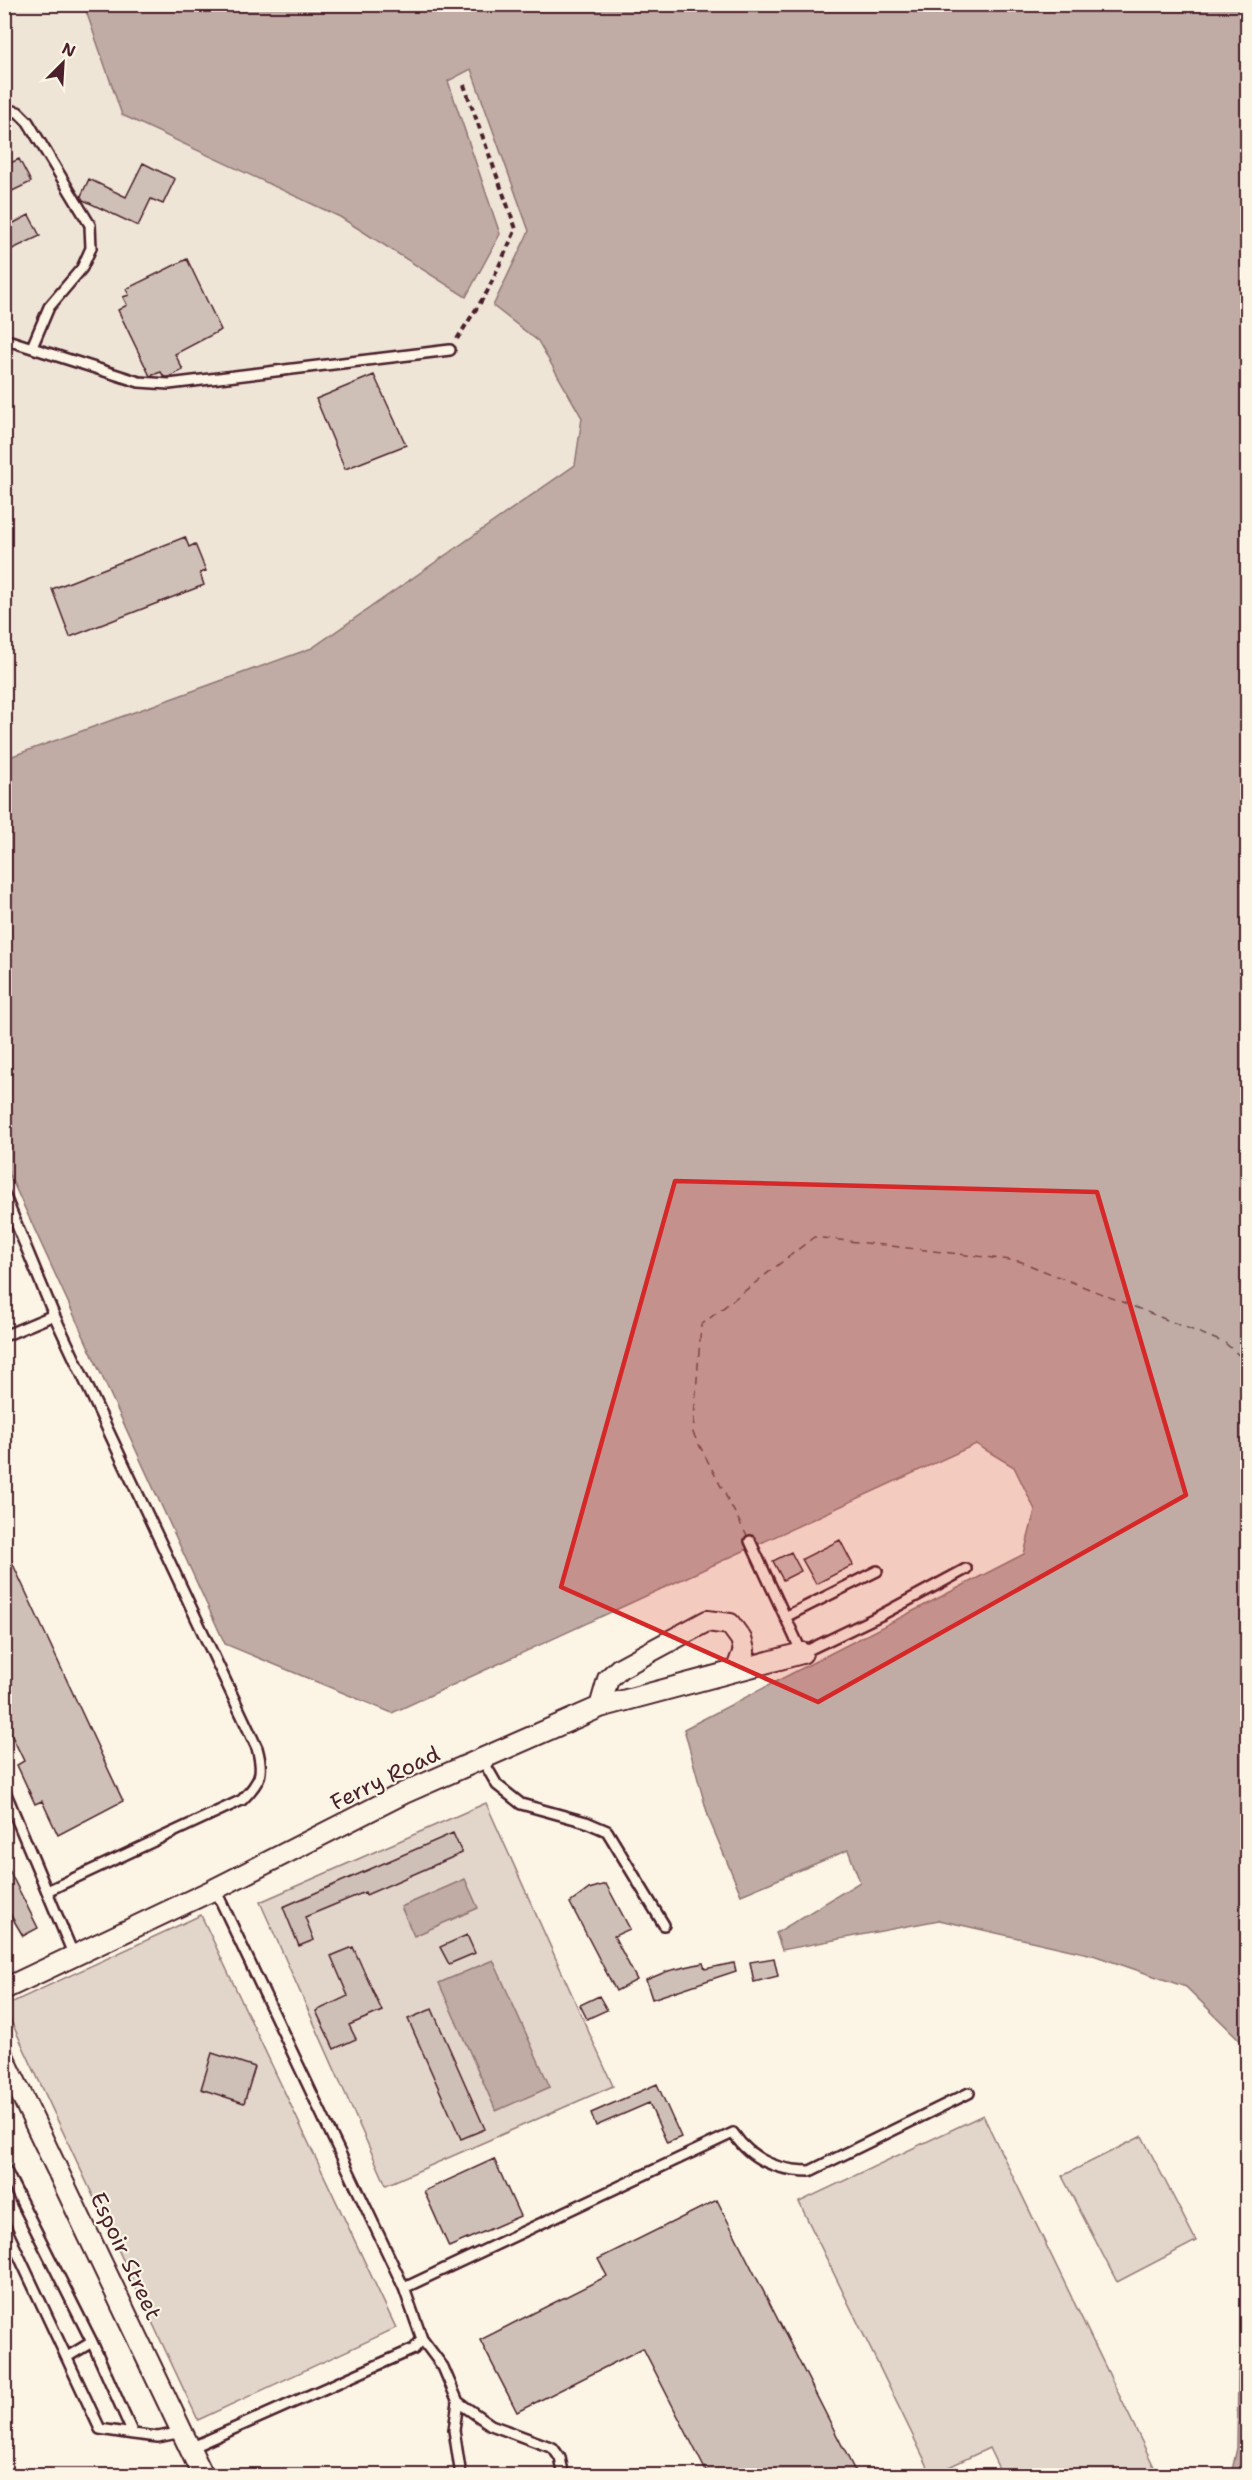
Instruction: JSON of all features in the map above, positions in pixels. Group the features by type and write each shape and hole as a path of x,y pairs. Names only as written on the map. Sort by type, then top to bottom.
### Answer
{"street":[{"path":"600,1707 608,1680 620,1668 706,1621 730,1623 736,1630 744,1650 737,1669"},
{"name":"Ferry Road","path":"4,1989 215,1889 404,1793 600,1707 802,1653"},
{"name":"Espoir Street","path":"4,2058 12,2091 203,2475"}],"lane":[{"path":"4,109 18,112 28,122 90,225 91,248 82,268 49,307 32,347"},
{"path":"4,339 139,382 169,384 450,350"},
{"path":"4,1194 54,1315 252,1737 262,1767 256,1786 242,1800 47,1891"},
{"path":"4,1336 54,1315"},
{"path":"750,1541 802,1653 881,1615 966,1569"},
{"path":"785,1617 877,1571"},
{"path":"482,1759 497,1785 520,1804 586,1822 607,1831 664,1925"},
{"path":"4,1789 74,1956"},
{"path":"215,1889 404,2288 422,2339 443,2367 458,2402 454,2430 461,2475"},
{"path":"404,2288 733,2133 743,2148 766,2163 793,2171 810,2171 969,2092"},
{"path":"4,2167 92,2342 134,2434"},
{"path":"4,2224 100,2429 186,2440 414,2349 422,2339"},
{"path":"68,2357 92,2342"},
{"path":"458,2402 491,2425 553,2448 560,2458 564,2475"}],"path":[{"path":"450,350 487,292 516,229 464,85"}],"highlighted area":[{"path":"675,1181 1097,1192 1186,1495 818,1702 561,1587"}],"shaded area":[{"path":"5,5 84,5 122,115 340,217 466,297 500,234 448,81 471,69 529,231 493,306 538,341 582,417 575,465 312,648 5,759"},
{"path":"84,5 1247,5 1247,2047 1186,1987 1093,1955 939,1920 782,1950 776,1933 860,1882 848,1850 741,1895 709,1819 684,1729 1024,1554 1035,1510 1014,1467 976,1444 392,1713 225,1644 5,1165 4,759 312,648 575,465 582,418 538,341 493,306 529,231 471,69 448,81 500,234 466,297 340,217 122,115"},
{"path":"486,1803 613,2086 386,2185 260,1902"},
{"path":"465,1879 478,1908 414,1936 401,1907"},
{"path":"201,1915 396,2328 198,2420 4,2006"},
{"path":"493,1960 550,2087 496,2111 439,1983"},
{"path":"983,2115 1158,2475 1002,2475 989,2448 932,2475 799,2202"},
{"path":"1142,2136 1196,2241 1117,2282 1062,2176"},
{"path":"1247,2348 1247,2475 1231,2475 1237,2448 1238,2373"}],"building":[{"path":"19,159 31,182 4,195 4,166"},
{"path":"143,163 175,179 163,204 151,199 138,226 83,200 81,196 89,179 126,197"},
{"path":"29,215 40,236 4,253 4,228"},
{"path":"187,259 221,330 175,354 183,370 169,377 164,377 161,372 150,376 118,310 127,305 123,297 129,295 126,289"},
{"path":"374,375 406,445 345,469 316,399"},
{"path":"185,537 189,547 195,544 206,571 200,573 204,585 70,637 52,589"},
{"path":"840,1540 853,1565 816,1584 802,1559"},
{"path":"4,1545 123,1801 58,1835 42,1801 35,1804 17,1765 24,1761 9,1730 4,1732"},
{"path":"791,1552 801,1571 783,1580 773,1561"},
{"path":"453,1833 462,1853 366,1895 365,1892 305,1917 314,1940 299,1946 283,1907"},
{"path":"4,1860 38,1928 23,1936 4,1904"},
{"path":"606,1884 630,1929 614,1936 637,1980 616,1991 570,1903 589,1889"},
{"path":"467,1935 475,1953 449,1964 440,1947"},
{"path":"353,1947 382,2011 349,2025 356,2039 334,2049 316,2011 348,1996 331,1956"},
{"path":"774,1958 778,1976 754,1982 750,1962"},
{"path":"703,1963 705,1969 734,1963 736,1971 652,1999 646,1980 668,1971"},
{"path":"599,1996 607,2010 587,2019 580,2005"},
{"path":"432,2009 485,2129 461,2139 408,2019"},
{"path":"212,2053 255,2067 244,2103 201,2089"},
{"path":"657,2084 681,2137 667,2143 649,2103 596,2126 591,2113"},
{"path":"494,2159 520,2216 449,2247 424,2191"},
{"path":"717,2200 857,2475 708,2475 643,2348 517,2412 480,2340 607,2276 598,2259"}],"ferry route":[{"path":"748,1538 693,1433 701,1325 814,1237 1019,1261 1225,1343 1248,1363"}]}
